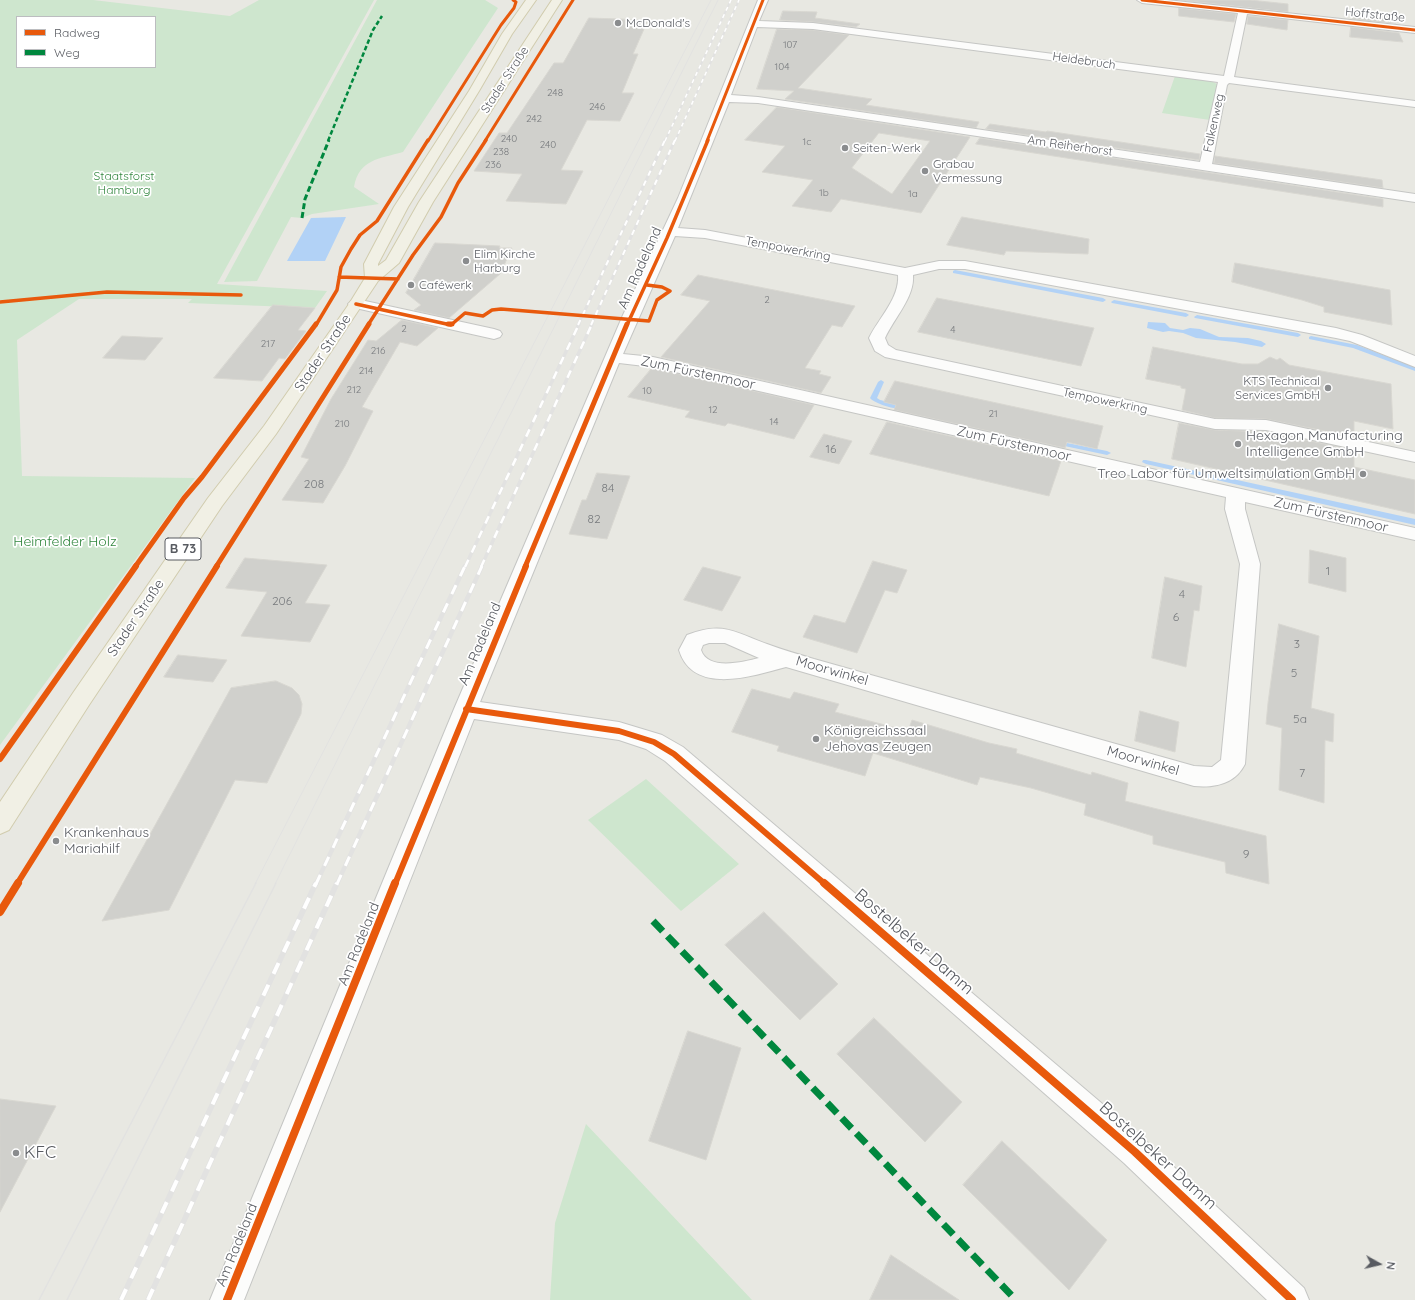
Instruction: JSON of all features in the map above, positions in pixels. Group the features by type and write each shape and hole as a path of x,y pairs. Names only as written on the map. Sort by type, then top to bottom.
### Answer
{"main road":[{"name":"Stader Straße","path":"372,278 371,264 401,207 474,91 507,34 531,0"},
{"name":"Stader Straße","path":"0,823 85,692 215,502 270,430 356,304 372,278 392,263 426,202 557,0"}],"street":[{"name":"Am Radeland","path":"227,1300 466,709 613,358 670,231 725,98 763,0"},
{"name":"Hoffstraße","path":"1142,0 1415,30"},
{"name":"Falkenweg","path":"1205,166 1222,84 1230,76 1243,11"},
{"name":"Heidebruch","path":"753,24 812,26 1415,104"},
{"name":"Am Reiherhorst","path":"725,98 758,100 1415,198"},
{"name":"Tempowerkring","path":"670,231 705,234 906,272 939,265 965,265 1342,334 1360,339 1415,362"},
{"name":"Tempowerkring","path":"906,272 907,277 905,288 882,326 877,338 881,348 891,354 1214,424 1266,425 1415,457"},
{"path":"356,304 494,334"},
{"name":"Zum Fürstenmoor","path":"613,358 654,362 1415,534"},
{"name":"Moorwinkel","path":"788,658 1194,776 1217,777 1233,764 1250,564 1235,509 1235,493"},
{"name":"Bostelbeker Damm","path":"466,709 619,732 654,742 674,754 1135,1152 1292,1300"}],"green space":[{"name":"Staatsforst Hamburg","path":"0,0 93,0 230,16 259,0 374,0 217,284 327,291 315,308 188,303 192,299 79,299 17,340 22,476 195,478 0,745"},
{"path":"377,0 485,0 498,8 403,152 371,162 365,165 360,171 354,187 379,204 312,214 302,218 291,217 257,281 224,282"},
{"path":"1175,76 1211,81 1219,85 1210,120 1162,113"},
{"path":"646,779 739,864 681,911 588,820"},
{"path":"586,1124 752,1300 550,1300 555,1223"}],"water":[{"path":"346,217 325,261 287,261 311,218"},
{"path":"1148,322 1165,323 1170,328 1183,330 1190,328 1200,329 1219,337 1248,338 1261,341 1266,344 1262,347 1235,342 1196,338 1183,333 1169,331 1163,332 1147,328"}],"building":[{"path":"1181,0 1250,0 1288,4 1288,12"},
{"path":"1179,8 1236,14 1234,22 1179,16"},
{"path":"783,11 817,12 815,18 860,24 856,27 780,20"},
{"path":"1354,12 1393,16 1396,23 1353,19"},
{"path":"1248,16 1288,20 1287,30 1247,24"},
{"path":"589,18 648,20 633,54 638,54 622,93 634,93 620,121 587,120 561,170 583,171 566,204 506,201 522,174 474,171 499,133 507,133 554,63 563,63"},
{"path":"1351,27 1399,33 1403,42 1350,37"},
{"path":"777,29 813,30 849,35 798,88 872,99 866,105 979,122 976,128 785,99 794,91 757,89"},
{"path":"777,107 970,137 921,213 841,199 831,212 792,206 813,180 762,172 785,146 745,140","holes":["879,133 930,141 892,194 852,168"]},
{"path":"990,124 1200,154 1199,160 986,129"},
{"path":"980,138 1383,199 1383,207 976,144"},
{"path":"1215,156 1382,180 1383,188 1214,163"},
{"path":"962,217 1089,239 1088,254 1006,251 1004,255 947,245"},
{"path":"435,243 500,246 499,248 512,248 500,274 449,318 414,310 421,305 406,293"},
{"path":"1235,263 1390,290 1392,325 1324,312 1324,307 1232,282"},
{"path":"698,275 855,306 842,327 832,325 805,368 821,371 819,374 831,377 821,393 661,357 710,301 681,295"},
{"path":"937,298 1094,328 1081,366 918,332"},
{"path":"273,305 315,308 298,330 306,331 285,359 279,358 262,381 214,378"},
{"path":"402,320 438,328 417,346 400,342 362,407 373,411 345,466 323,503 282,500 309,459 301,457 331,399 368,340 376,341"},
{"path":"122,336 163,338 145,360 103,358"},
{"path":"1153,347 1242,364 1258,364 1270,357 1277,360 1280,358 1289,365 1391,384 1393,429 1354,421 1354,437 1266,419 1215,418 1182,410 1186,389 1181,388 1181,386 1146,379"},
{"path":"652,368 814,405 794,439 728,423 725,426 685,417 690,411 628,397"},
{"path":"895,381 1103,426 1097,449 1067,442 1065,448 894,410 896,405 884,402"},
{"path":"887,422 1061,461 1049,496 870,454"},
{"path":"1179,423 1215,430 1266,432 1354,450 1354,467 1415,480 1415,514 1172,459"},
{"path":"824,434 852,441 839,464 810,457"},
{"path":"597,473 630,476 607,539 569,534 582,500 586,500"},
{"path":"1310,550 1346,558 1346,592 1309,583"},
{"path":"245,558 327,565 305,603 330,605 310,642 241,636 267,592 226,588"},
{"path":"873,561 907,570 897,593 885,590 857,653 803,637 814,615 845,623"},
{"path":"703,567 741,577 722,611 684,600"},
{"path":"1165,577 1202,586 1199,611 1194,610 1186,667 1152,658"},
{"path":"1279,624 1319,636 1311,708 1334,714 1333,742 1325,740 1324,803 1279,790 1282,728 1266,724"},
{"path":"178,655 227,660 213,682 164,677"},
{"path":"276,681 292,688 299,695 302,704 301,714 267,783 235,780 169,910 102,921 231,688"},
{"path":"752,689 790,699 794,692 839,704 835,712 908,731 912,720 989,743 1017,749 1016,753 1091,775 1092,772 1128,783 1125,801 1266,836 1269,884 1226,873 1225,862 1153,844 1153,836 1084,815 1086,804 1031,788 980,777 977,785 873,753 865,776 777,751 779,746 732,732"},
{"path":"1140,711 1179,722 1175,752 1135,741"},
{"path":"764,912 838,984 800,1020 725,945"},
{"path":"874,1018 962,1102 925,1142 837,1054"},
{"path":"688,1031 741,1048 706,1160 649,1141"},
{"name":"KFC","path":"0,1099 56,1106 0,1212"},
{"path":"1002,1141 1107,1240 1069,1290 963,1185"},
{"path":"891,1255 959,1300 870,1300"}],"waterway":[{"path":"955,272 1103,300"},
{"path":"1114,302 1186,315"},
{"path":"1197,317 1298,335"},
{"path":"1311,338 1355,346 1415,369"},
{"path":"881,382 873,398 878,402 908,408"},
{"path":"1055,442 1107,453"},
{"path":"1146,462 1415,522"}],"tram line":[{"path":"255,884 711,0"},
{"path":"275,884 718,0"},
{"path":"39,1300 256,883"},
{"path":"67,1300 276,883"}],"railway":[{"path":"665,141 731,0"},
{"path":"675,141 739,0"},
{"path":"578,325 665,140"},
{"path":"591,325 675,140"},
{"path":"465,567 579,324"},
{"path":"481,567 592,324"},
{"path":"316,884 465,566"},
{"path":"337,884 482,566"},
{"path":"121,1300 316,883"},
{"path":"148,1300 337,883"}],"marked path":[{"path":"302,218 305,199 373,30 382,16"},
{"path":"653,921 1016,1300"}],"cycle path":[{"path":"0,759 184,498 202,477 314,328 337,290 341,267 351,249 360,235 377,221 501,25 514,8 516,2 513,0"},
{"path":"0,912 379,308 413,255 441,217 458,183 512,100 573,0"},
{"path":"227,1300 466,709 631,315 650,276 684,198 763,0"},
{"path":"1142,0 1415,30"},
{"path":"339,277 398,279"},
{"path":"356,304 451,325 465,313 483,316 492,310 501,309 649,321 657,300 670,291 662,287 647,285"},
{"path":"0,302 107,292 241,295"},
{"path":"466,709 619,731 654,742 674,754 1135,1152 1292,1300"}],"place":[{"name":"McDonald's","path":"618,23"},
{"name":"Seiten-Werk","path":"845,148"},
{"name":"Grabau Vermessung","path":"925,171"},
{"name":"Elim Kirche Harburg","path":"466,261"},
{"name":"Caféwerk","path":"411,285"},
{"name":"KTS Technical Services GmbH","path":"1328,388"},
{"name":"Hexagon Manufacturing Intelligence GmbH","path":"1238,444"},
{"name":"Treo Labor für Umweltsimulation GmbH","path":"1363,474"},
{"name":"Königreichssaal Jehovas Zeugen","path":"816,739"},
{"name":"Krankenhaus Mariahilf","path":"56,841"},
{"name":"KFC","path":"16,1153"}],"park label":[{"name":"Heimfelder Holz","path":"65,542"}]}
